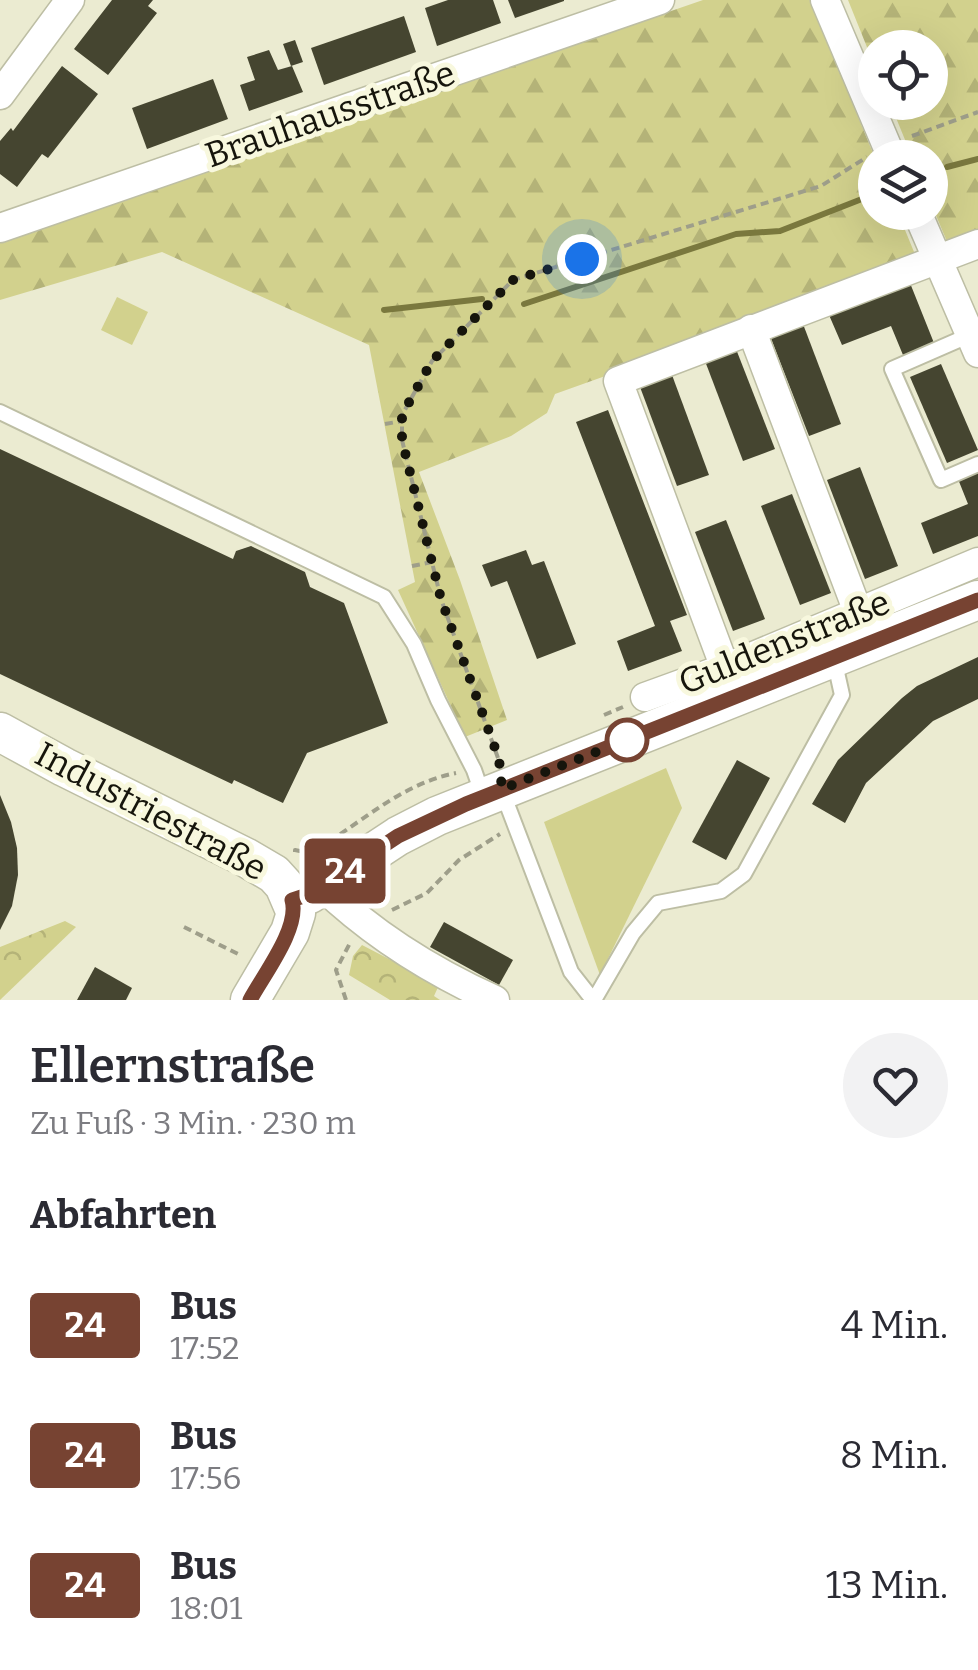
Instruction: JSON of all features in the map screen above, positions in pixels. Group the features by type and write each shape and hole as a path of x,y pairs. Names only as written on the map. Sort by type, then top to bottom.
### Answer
{"street":[{"path":"0,95 70,0"},
{"name":"Brauhausstraße","path":"0,228 660,0"},
{"path":"824,0 884,140"},
{"path":"925,230 974,344"},
{"path":"725,668 618,381 978,244"},
{"path":"751,330 858,612"},
{"name":"Guldenstraße","path":"645,697 725,668 978,562"},
{"name":"Guldenstraße","path":"307,893 398,836 494,804 834,656 978,600"},
{"name":"Industriestraße","path":"0,732 246,857 284,885 307,893"},
{"path":"259,984 290,932 307,893 377,918 456,982 495,1000"}],"lane":[{"path":"974,344 892,369 941,480 978,464"},
{"path":"0,412 384,597 414,644 572,972 594,1000 633,932 658,903 721,891 744,874 842,694 834,656"}],"path":[{"path":"914,140 978,112"},
{"path":"346,1000 336,970 350,942 377,918 427,894 459,860 500,834 494,804 499,759 441,599 402,440 402,415 432,361 513,280 822,186 858,167"},
{"path":"384,424 402,422"},
{"path":"412,566 432,562"},
{"path":"377,918 382,882"},
{"path":"184,927 259,984"}],"green space":[{"path":"703,0 810,0 868,140 858,140 858,230 905,230 919,264 555,394 547,413 511,436 419,472 507,720 465,737 398,590 415,582 369,345 162,252 0,300 0,242"},
{"path":"848,0 978,0 978,235 948,244 942,230 948,230 948,140 905,140 897,120 948,120 948,30 860,30"},
{"path":"117,297 148,312 132,345 101,330"},
{"path":"666,768 682,808 600,975 544,822"},
{"path":"65,921 76,927 0,1000 0,947"},
{"path":"362,945 439,985 434,996 440,1000 390,1000 349,975 353,956"}],"building":[{"path":"112,0 153,0 148,6 157,13 108,75 74,49"},
{"path":"448,0 493,0 501,23 437,46 425,8"},
{"path":"508,0 564,0 564,1 515,18"},
{"path":"404,16 416,52 324,85 311,48"},
{"path":"295,40 303,62 291,66 283,44"},
{"path":"269,50 278,70 292,66 303,92 249,111 240,85 255,80 247,57"},
{"path":"62,66 98,94 48,158 42,154 17,187 0,174 0,141 11,128 13,131"},
{"path":"213,79 228,119 147,149 132,108"},
{"path":"910,283 934,343 903,355 891,326 842,345 829,315"},
{"path":"803,324 841,424 809,436 770,336"},
{"path":"736,349 775,449 743,461 705,361"},
{"path":"941,364 978,450 947,463 910,377"},
{"path":"672,375 709,475 677,486 640,387"},
{"path":"608,410 687,615 670,621 682,651 628,671 617,641 655,626 576,422"},
{"path":"0,449 233,559 236,551 251,546 305,572 310,587 344,603 388,723 307,753 283,803 234,780 232,784 0,674"},
{"path":"860,467 898,566 865,579 827,480"},
{"path":"978,471 978,536 933,554 921,523 968,504 958,479"},
{"path":"792,494 831,593 800,605 761,506"},
{"path":"726,520 765,619 733,631 695,532"},
{"path":"526,550 532,565 544,561 576,644 537,659 507,581 491,587 482,565"},
{"path":"978,657 978,699 933,721 866,783 845,823 812,804 838,760 902,698 917,686"},
{"path":"737,760 770,778 726,860 692,842"},
{"path":"0,795 17,848 18,875 12,906 0,930"},
{"path":"444,922 513,960 499,985 430,947"},
{"path":"95,967 132,988 126,1000 77,1000"}],"waterway":[{"path":"948,167 978,159"},
{"path":"524,304 736,234 780,231 858,201"},
{"path":"384,310 482,299"}],"bus line":[{"name":"24","path":"250,1000 290,932 296,912 292,900 310,894 398,836 436,816 978,600"}],"route":[{"path":"582,259 513,280 432,361 402,415 402,440 441,599 499,759 502,789 627,740"}]}
